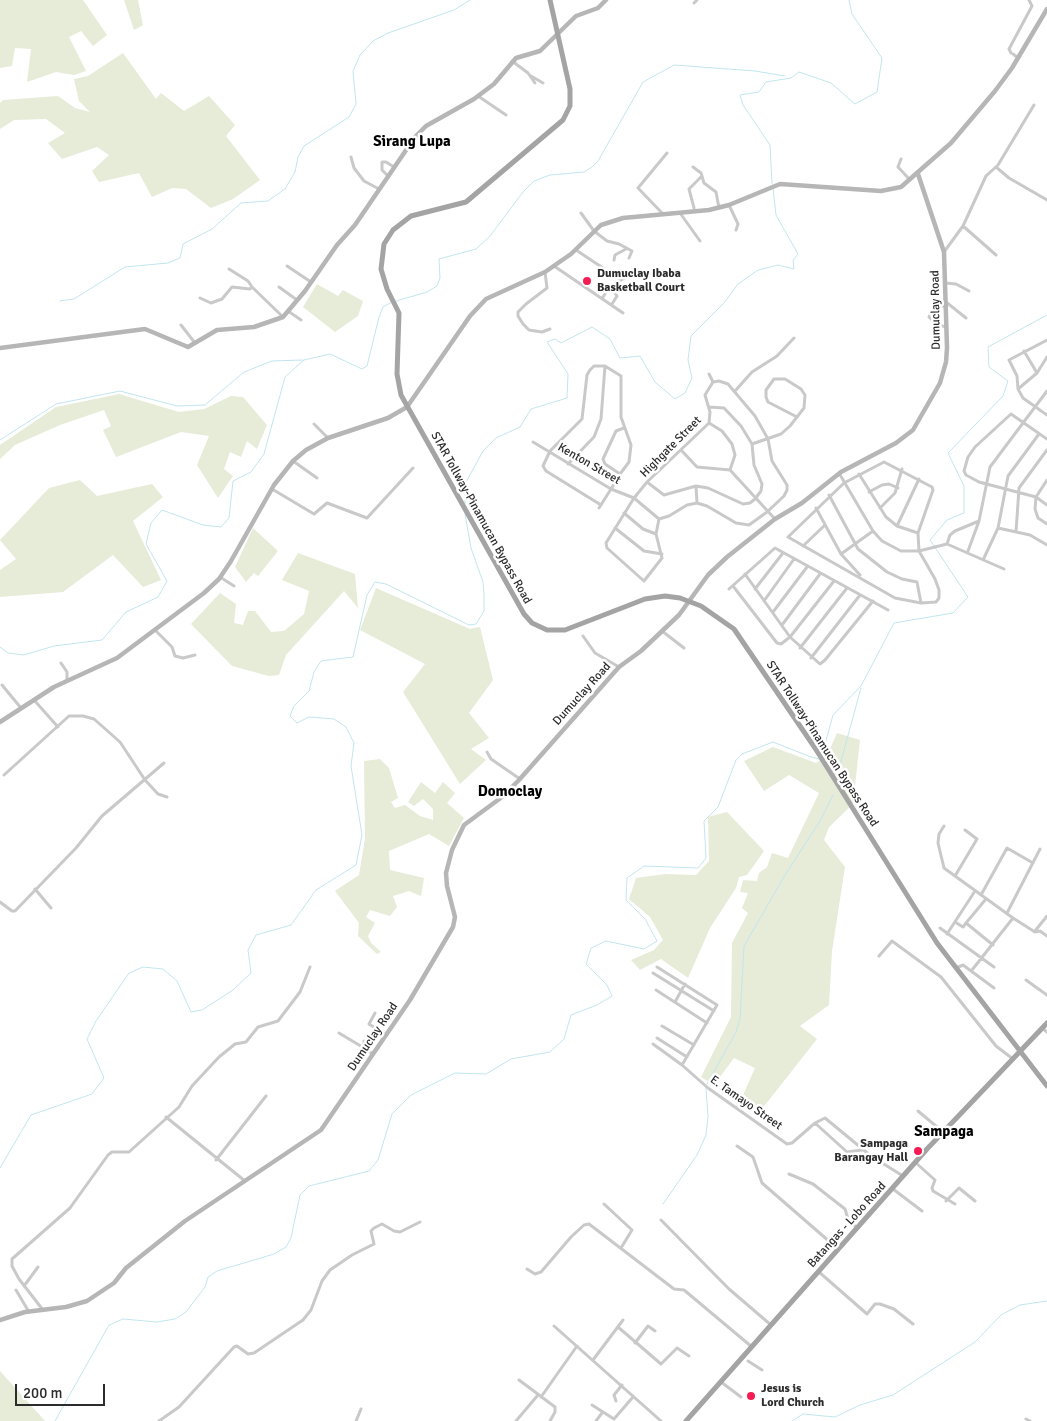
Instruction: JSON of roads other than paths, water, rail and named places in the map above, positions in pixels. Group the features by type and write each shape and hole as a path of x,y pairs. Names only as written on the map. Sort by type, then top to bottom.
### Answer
{"main road":[{"name":"STAR Tollway-Pinamucan Bypass Road","path":"550,0 559,33 571,99 563,120 466,202 411,216 393,230 384,244 381,269 386,289 398,313 398,382 401,396 524,614 532,623 547,630 564,630 645,599 665,596 688,601 713,612 734,629 815,748 924,924 1047,1086"},
{"name":"Batangas - Lobo Road","path":"686,1421 721,1382 746,1359 752,1348 943,1132 1020,1052 1045,1030 1047,1023"}],"street":[{"path":"0,348 145,329 188,347 217,330 254,328 283,317 311,282 415,137 426,126 478,96 494,84 512,60 519,56 540,51 576,16 598,8 606,0"},
{"path":"1014,55 1009,49 1032,6 1029,0"},
{"path":"0,722 67,680 117,658 204,592 220,578 272,489 293,461 306,450 328,438 388,418 408,407 478,306 486,298 545,272 576,250 594,231 606,222 623,218 718,208 773,187 792,184 890,191 901,187 951,143 995,91 1014,55 1047,8"},
{"path":"512,60 535,83"},
{"path":"530,76 543,83"},
{"path":"478,96 506,116"},
{"path":"944,252 963,226 986,176 996,167 1034,105"},
{"path":"663,214 638,188 667,153"},
{"path":"351,157 354,168 364,181 379,189"},
{"path":"901,159 898,168 910,180"},
{"path":"388,176 382,170 382,162 386,162 394,167"},
{"path":"693,166 702,176 704,183 718,195 718,208"},
{"path":"996,167 1009,178 1047,200"},
{"name":"Dumuclay Road","path":"0,1320 29,1312 76,1305 96,1295 114,1283 126,1268 169,1232 321,1130 374,1055 453,927 455,917 447,886 446,873 458,834 470,819 502,797 620,668 679,615 708,575 775,519 802,503 840,473 896,443 913,430 944,374 947,328 944,252 918,174"},
{"path":"694,208 689,188 702,176"},
{"path":"729,205 738,224 736,230"},
{"path":"581,213 594,231 608,242 620,244 633,252 629,258"},
{"path":"680,213 700,241"},
{"path":"963,226 996,255"},
{"path":"614,260 615,255 627,248"},
{"path":"576,250 621,280 629,276 625,272"},
{"path":"287,266 311,282"},
{"path":"554,266 597,296 603,297 623,313"},
{"path":"228,269 245,278 252,288 283,317"},
{"path":"545,272 547,288 526,304 518,312 518,316 530,330 542,332 550,329"},
{"path":"945,283 956,284 968,291"},
{"path":"200,298 211,303 222,299 232,287 252,288"},
{"path":"279,287 297,300"},
{"path":"603,297 609,288 613,290 618,296 612,304"},
{"path":"947,328 931,321 929,317 935,306 946,304 966,318"},
{"path":"288,311 301,320"},
{"path":"181,325 195,342"},
{"path":"735,391 752,372 777,356 794,338"},
{"path":"1047,340 1009,360 1017,376 1018,389 1023,398 1047,415"},
{"path":"1024,351 1037,373"},
{"path":"1018,389 1037,373 1047,357"},
{"path":"594,366 606,366 618,372 621,376 620,409 624,428 631,445 629,462 600,507 546,471 543,466 550,451 582,419 587,375 590,370 594,366"},
{"path":"568,464 594,437 601,419 606,366"},
{"path":"614,528 644,551 662,554 656,534 659,518 669,516 687,505 697,503 707,506 743,525 749,525 768,512 784,496 787,485 772,461 768,439 755,416 735,391 724,381 713,382 709,374"},
{"path":"752,444 781,434 797,417 804,408 805,395 791,382 780,378 774,379 766,390 768,402 797,417"},
{"name":"Highgate Street","path":"662,554 660,563 644,581 606,545 614,528 647,482 709,423 709,407 705,394 713,382"},
{"path":"968,551 979,521 990,467 1047,391"},
{"path":"647,482 664,495 696,486 708,488 743,504 750,503 756,498 761,491 762,484 754,465 752,444 741,426 724,408 709,407"},
{"path":"1047,439 1011,414 975,447 965,465 966,475 987,484 1036,497 1047,505"},
{"path":"709,423 722,431 735,450 734,462 730,470"},
{"path":"314,424 328,438"},
{"path":"620,474 605,464 603,459 616,430 624,428"},
{"path":"984,558 998,528 1008,476 1039,434"},
{"name":"Kenton Street","path":"533,442 611,489 634,498 659,518"},
{"path":"682,450 697,467 730,470 775,519"},
{"path":"1016,532 1019,488 1047,450"},
{"path":"293,461 317,478"},
{"path":"884,462 902,469 932,487 933,490 918,533 921,550 936,579 939,598 936,602 921,603 895,598 862,577 790,540 788,536 829,495 859,474 884,462"},
{"path":"272,489 314,514 327,503 367,518 413,468"},
{"path":"880,508 898,488 902,469"},
{"path":"840,473 873,531 882,541 900,551 921,550 948,544 984,558 1004,569"},
{"path":"859,474 886,517 897,526 918,533"},
{"path":"897,526 919,479"},
{"path":"1047,480 1036,497 1035,513 1047,524"},
{"path":"869,492 882,485 889,484 898,488"},
{"path":"696,486 697,503"},
{"path":"829,495 855,544 874,563 887,572 902,579 917,582 921,603"},
{"path":"816,508 841,554 862,577"},
{"path":"624,513 643,529 656,534"},
{"path":"948,544 950,535 955,531 979,521"},
{"path":"803,546 825,525"},
{"path":"998,528 1030,535 1047,545"},
{"path":"841,554 873,531"},
{"path":"729,589 775,548 888,610"},
{"path":"755,589 783,553"},
{"path":"764,601 794,559"},
{"path":"773,612 807,567"},
{"path":"745,574 790,637 811,658 819,663 823,663 874,601"},
{"path":"782,624 820,574"},
{"path":"220,578 234,586"},
{"path":"733,586 777,643 782,644 790,637 834,580"},
{"path":"800,648 847,588"},
{"path":"811,658 860,595"},
{"path":"154,629 172,647 175,656 183,658 195,656"},
{"path":"662,631 684,648"},
{"path":"583,636 590,643 595,653 620,668"},
{"path":"61,663 67,672 67,680"},
{"path":"2,685 22,708"},
{"path":"33,700 58,727"},
{"path":"4,775 72,715 94,719 120,742 158,794 167,797"},
{"path":"488,752 491,759 520,778"},
{"path":"0,902 12,911 15,910 76,848 102,816 164,763"},
{"path":"944,826 939,834 938,851 944,868 1006,913 1035,932 1040,931 1047,936"},
{"path":"954,876 977,839 966,830"},
{"path":"981,896 1007,848 1033,863"},
{"path":"1006,913 1040,849"},
{"path":"35,889 50,908"},
{"path":"947,934 975,892"},
{"path":"955,922 963,927 986,899"},
{"path":"1035,932 1047,916"},
{"path":"972,970 1014,918"},
{"path":"966,923 993,945"},
{"path":"940,928 994,967"},
{"path":"879,956 892,941 941,977 996,1046 1013,1059"},
{"path":"956,968 962,965 972,970 994,988"},
{"path":"44,1311 24,1286 12,1266 12,1259 70,1208 108,1155 112,1152 129,1152 178,1107 192,1086 219,1057 235,1044 246,1042 258,1027 278,1022 300,992 304,977 310,967"},
{"path":"653,1044 682,1065 714,1011 716,1004 656,967"},
{"path":"653,973 714,1011"},
{"path":"1026,980 1047,995"},
{"path":"675,1002 685,984"},
{"path":"656,990 707,1023"},
{"path":"375,1013 369,1024 387,1035"},
{"path":"662,1026 694,1045"},
{"path":"339,1033 374,1055"},
{"path":"657,1038 687,1057"},
{"path":"358,1053 363,1048 364,1041"},
{"name":"E. Tamayo Street","path":"682,1065 698,1080 787,1144 792,1143 815,1123"},
{"path":"216,1160 266,1096"},
{"path":"918,1112 943,1132"},
{"path":"166,1117 216,1160 245,1181"},
{"path":"863,1150 847,1152 815,1123 825,1118 863,1150 904,1177"},
{"path":"737,1146 753,1157 762,1183 838,1250"},
{"path":"916,1162 935,1180 932,1188 933,1191 955,1204"},
{"path":"789,1174 814,1184 845,1209 848,1219 857,1229"},
{"path":"946,1200 959,1188 975,1200"},
{"path":"893,1189 922,1211"},
{"path":"604,1204 632,1230 621,1248"},
{"path":"661,1220 730,1289 772,1326"},
{"path":"159,1421 179,1407 234,1347 237,1346 248,1354 254,1353 303,1320 311,1310 322,1281 330,1270 352,1255 374,1244 371,1231 374,1228 382,1224 394,1231 400,1232 420,1222"},
{"path":"527,1269 535,1274 541,1272 586,1224 674,1289 684,1290 752,1348"},
{"path":"24,1286 38,1267"},
{"path":"819,1272 867,1314 875,1304 880,1304 894,1309 912,1324"},
{"path":"16,1290 29,1312"},
{"path":"593,1360 623,1320"},
{"path":"554,1326 661,1421"},
{"path":"635,1343 648,1326 655,1331"},
{"path":"618,1327 661,1364 677,1348 689,1356"},
{"path":"516,1421 540,1396 577,1346"},
{"path":"746,1359 762,1370"},
{"path":"519,1380 556,1409 550,1421"},
{"path":"721,1382 741,1397"},
{"path":"616,1401 613,1397 622,1385"},
{"path":"592,1405 614,1419 633,1397"},
{"path":"356,1421 361,1409"},
{"path":"596,1421 602,1413"}],"waterway":[{"path":"60,301 74,299 125,267 168,263 180,258 183,244 212,229 241,203 268,201 285,189 295,172 298,157 304,146 349,117 356,104 353,71 360,55 373,41 388,33 454,10 470,0"},
{"path":"772,184 770,145 743,105 740,95 759,92 766,82 791,78 799,72 831,83 855,104 877,92 882,58 852,14 849,0"},
{"path":"396,301 427,292 437,286 440,278 439,259 476,249 490,236 523,192 534,181 550,175 584,172 592,167 598,161 643,82 674,65 755,71 785,76"},
{"path":"465,503 465,484 483,451 496,438 520,427 531,409 567,398 568,374 547,342 555,339 561,343 592,327 610,339 620,358 640,356 655,382 675,399 685,393 692,378 688,360 691,336 724,303 738,284 758,270 778,265 794,269 793,260 798,254 776,215 773,188"},
{"path":"0,647 8,653 24,655 54,646 102,640 126,612 158,597 167,581 146,544 151,523 162,510 203,525 221,527 229,518 233,481 251,472 264,454 285,377 304,360 330,354 362,369 367,366 379,317 383,307 392,302"},
{"path":"822,755 833,715 861,686 894,623 953,613 968,597 930,540 947,520 964,513 964,486 948,453 1003,396 1008,381 989,367 988,347 1047,315"},
{"path":"0,440 56,404 120,391 177,406 205,405 244,372 272,361 303,360"},
{"path":"0,1168 31,1115 92,1094 104,1078 87,1039 96,1021 129,973 143,967 163,969 177,981 191,1012 202,1010 233,990 251,973 248,950 256,935 291,925 316,890 356,865 362,835 351,766 354,743 346,727 334,719 309,717 297,723 290,716 294,706 309,691 314,672 321,661 353,657 367,595 375,582 386,584 469,625 476,624 484,611 483,582 471,548 465,514"},
{"path":"838,772 861,688"},
{"path":"55,1421 109,1325 123,1319 157,1322 175,1319 186,1312 205,1287 208,1277 217,1271 274,1254 286,1247 291,1238 300,1195 309,1186 369,1171 378,1160 392,1114 411,1095 455,1073 486,1074 511,1059 550,1052 564,1039 571,1015 597,1005 612,996 607,985 586,964 591,948 606,941 644,949 657,941 645,919 626,900 627,878 644,866 698,868 706,858 704,821 718,807 736,760 742,754 773,742 819,759"},
{"path":"707,1084 736,1032 740,1019 744,946 785,875 820,821 833,795"},
{"path":"663,1204 697,1155 706,1135 708,1116 706,1088"},
{"path":"792,1421 803,1414 835,1417 860,1405 893,1395 975,1342 1001,1315 1020,1305 1047,1301"}],"place":[{"name":"Dumuclay Ibaba Basketball Court","path":"587,281"},
{"name":"Sampaga Barangay Hall","path":"918,1151"},
{"name":"Jesus is Lord Church","path":"751,1396"}],"district":[{"name":"Sirang Lupa","path":"412,142"},
{"name":"Domoclay","path":"510,792"},
{"name":"Sampaga","path":"944,1132"}]}
